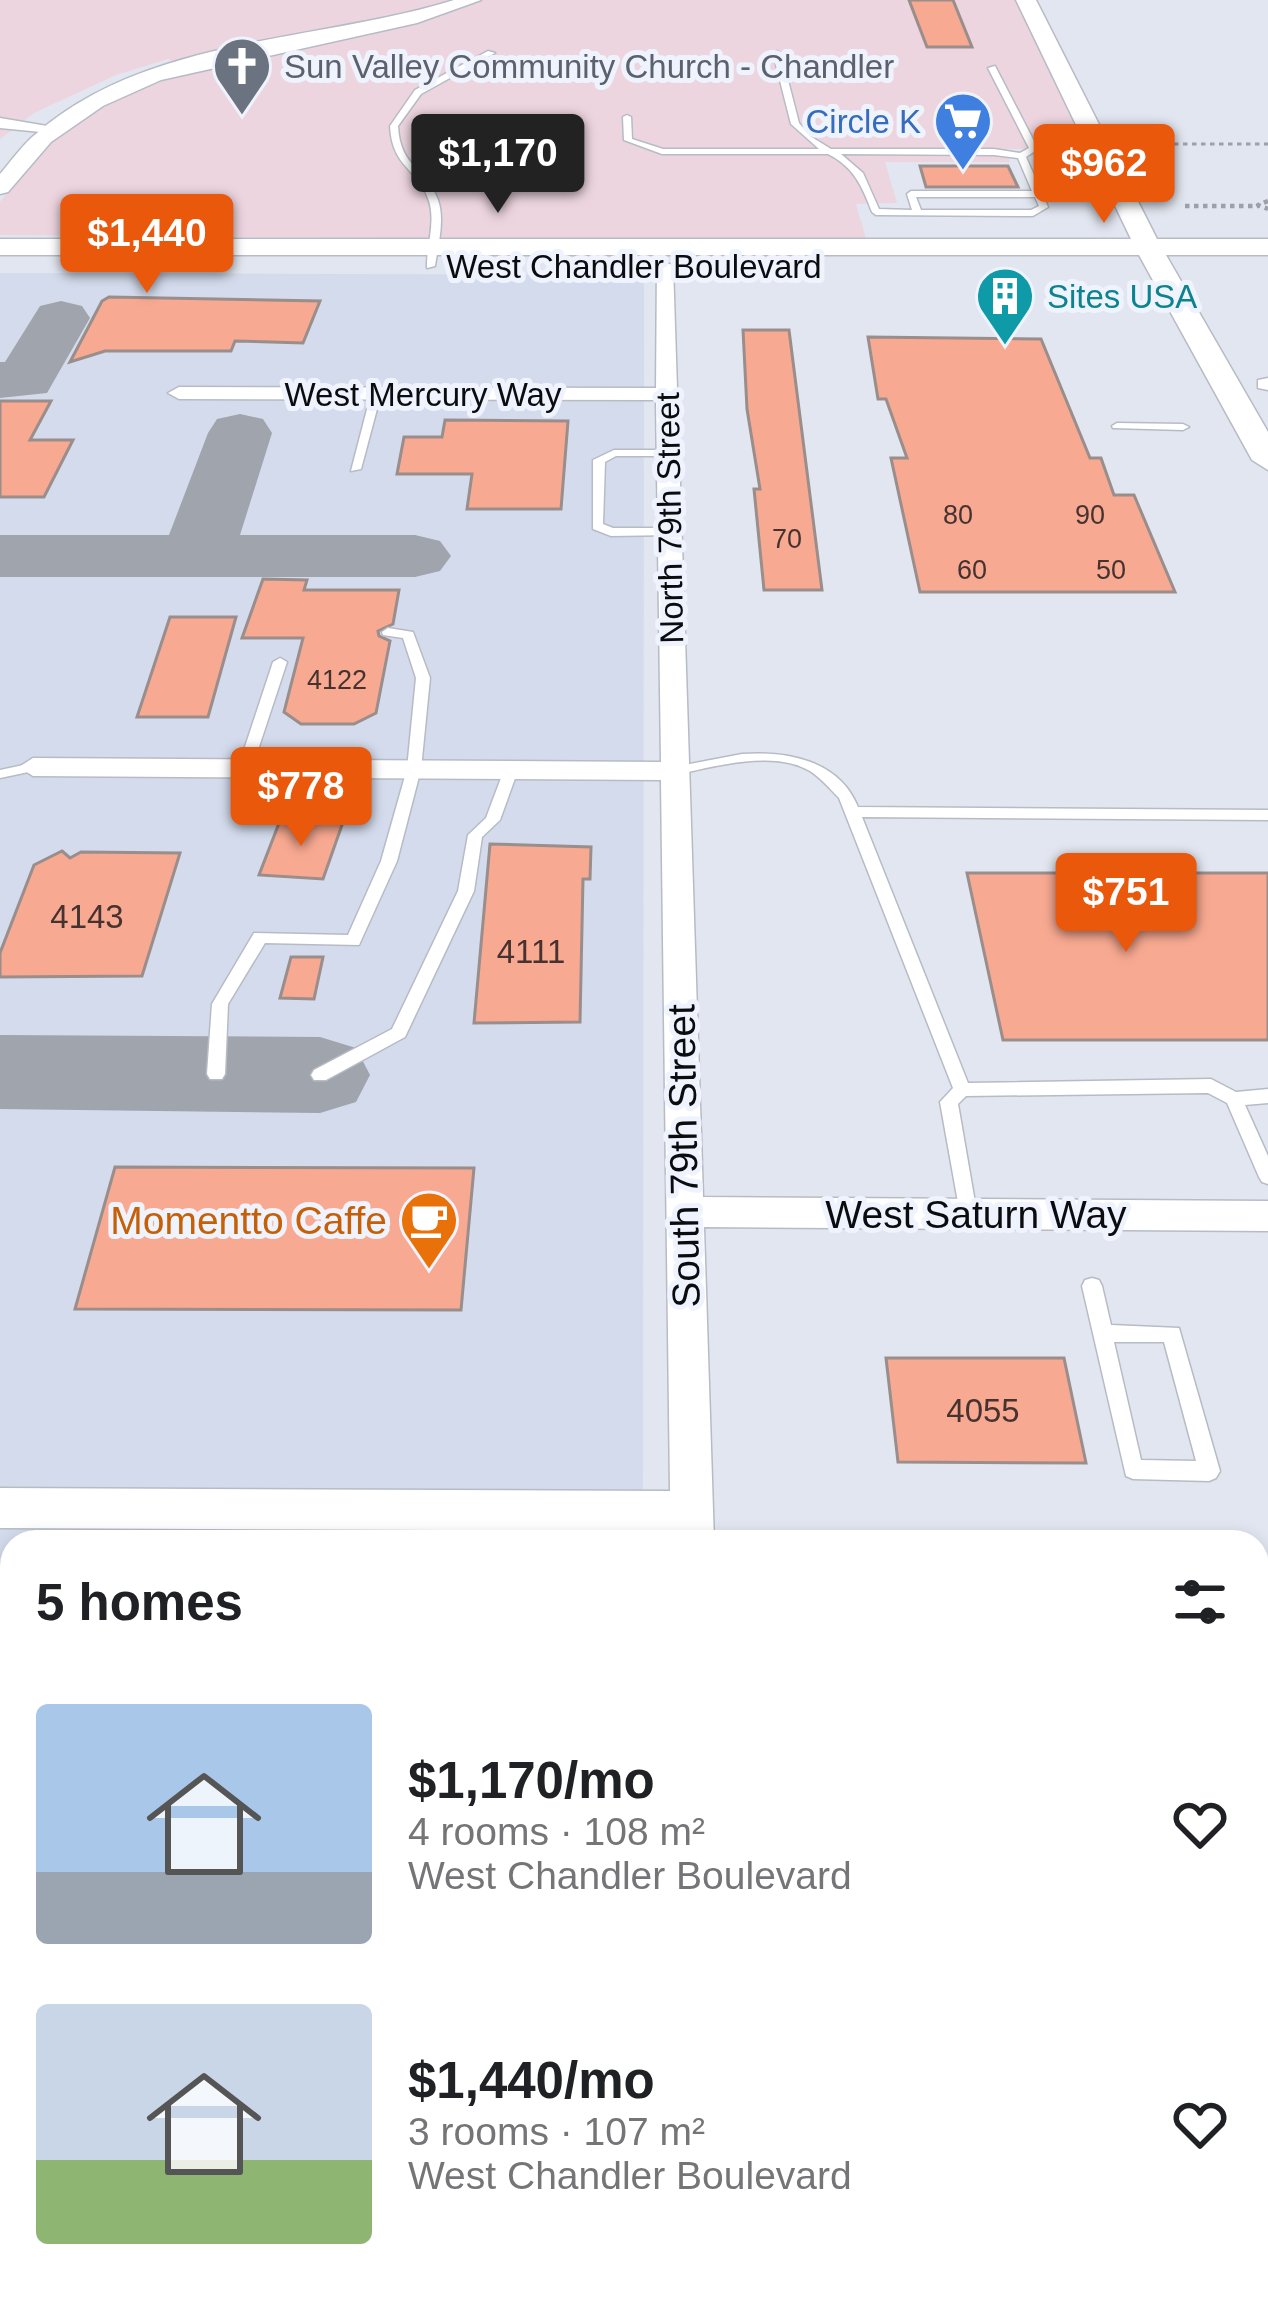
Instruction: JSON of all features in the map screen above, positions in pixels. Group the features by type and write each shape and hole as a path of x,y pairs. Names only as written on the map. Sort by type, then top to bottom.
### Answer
{"main road":[{"path":"1026,0 1154,256 1268,460"},
{"path":"1060,63 1088,63"},
{"path":"1177,212 1195,264"},
{"name":"West Chandler Boulevard","path":"0,247 431,256 1154,256 1195,264 1268,263"},
{"name":"West Chandler Boulevard","path":"1195,264 1268,247"},
{"name":"West Chandler Boulevard","path":"0,265 431,256 664,266 1154,256"},
{"path":"1247,354 1267,386"}],"street":[{"path":"0,149 27,126 84,94 166,63 384,21 446,0"},
{"path":"0,187 27,150 51,128 107,96 175,70 472,0"},
{"path":"0,122 51,128"},
{"name":"North 79th Street","path":"664,266 674,771"},
{"name":"West Mercury Way","path":"179,393 668,394"},
{"path":"33,767 674,771"},
{"name":"South 79th Street","path":"674,771 692,1527"},
{"name":"West Saturn Way","path":"684,1212 1268,1216"},
{"path":"0,1508 468,1526 692,1527"}],"lane":[{"path":"777,52 795,124 865,178 875,212 1034,213 1044,207 1021,157"},
{"path":"431,256 432,197 398,157 394,127 402,108 418,92 490,53"},
{"path":"1202,62 1214,62"},
{"path":"627,117 628,140 641,148 1021,157 1034,148 992,68"},
{"path":"917,212 911,194 1038,194"},
{"path":"355,469 376,394"},
{"path":"1117,426 1183,427"},
{"path":"668,453 614,453 599,460 597,526 611,532 669,532"},
{"path":"216,1074 220,1004 260,937 353,941 389,861 414,769 424,678 408,635 388,632"},
{"path":"245,768 280,662"},
{"path":"674,771 722,760 771,758 812,766 846,796 962,1090"},
{"path":"0,774 33,767"},
{"path":"320,1075 399,1033 466,891 475,835 493,820 511,770"},
{"path":"853,812 1268,815"},
{"path":"968,1214 949,1102 962,1090 1211,1086 1234,1099 1268,1096"},
{"path":"1234,1099 1268,1177"},
{"path":"1092,1286 1133,1469 1209,1471 1172,1334 1103,1334"}],"path":[{"path":"1165,143 1266,146"},
{"path":"1177,212 1268,205"}],"shaded area":[{"path":"0,0 1015,0 1049,62 1084,149 1004,149 1010,162 885,162 897,203 856,204 867,242 0,235 0,202 41,144 82,114 191,69 168,59 116,75 34,113 0,139"},
{"path":"0,273 644,275 643,1530 0,1530"}],"building":[{"path":"909,0 953,0 972,47 927,47"},
{"name":"Circle K","path":"920,166 1008,166 1018,187 926,187"},
{"path":"109,297 320,301 303,343 235,341 231,351 105,351 70,362 102,301"},
{"path":"743,330 789,330 822,590 764,590 754,489 760,489 747,409"},
{"path":"868,337 1041,339 1090,458 1101,458 1114,495 1134,495 1175,592 920,592 891,458 907,458 886,399 878,399"},
{"path":"0,401 51,401 30,440 73,440 44,497 0,497"},
{"path":"445,420 568,421 561,509 467,509 472,474 397,474 404,437 442,437"},
{"path":"263,579 307,580 304,590 399,590 393,624 378,631 390,641 376,713 354,724 301,724 284,712 303,638 242,638"},
{"path":"170,617 236,617 208,717 137,717"},
{"path":"281,818 343,822 323,879 259,875"},
{"path":"490,844 591,847 590,879 583,879 580,1022 474,1023"},
{"path":"62,851 70,858 81,852 180,853 142,976 0,977 0,953 34,865"},
{"path":"967,873 1268,873 1268,1040 1003,1040"},
{"path":"291,957 323,957 314,999 280,998"},
{"path":"115,1167 474,1168 461,1310 75,1309"},
{"path":"886,1358 1064,1358 1086,1463 898,1462"}],"taxiway":[{"path":"0,380 25,380 61,318"},
{"path":"197,556 240,433"},
{"path":"0,556 197,556"},
{"path":"197,556 415,556"},
{"path":"0,1072 320,1075"}],"place":[{"name":"Sun Valley Community Church - Chandler","path":"242,117"},
{"name":"Circle K","path":"963,172"},
{"name":"Sites USA","path":"1005,347"},
{"name":"Momentto Caffe","path":"429,1271"}]}
